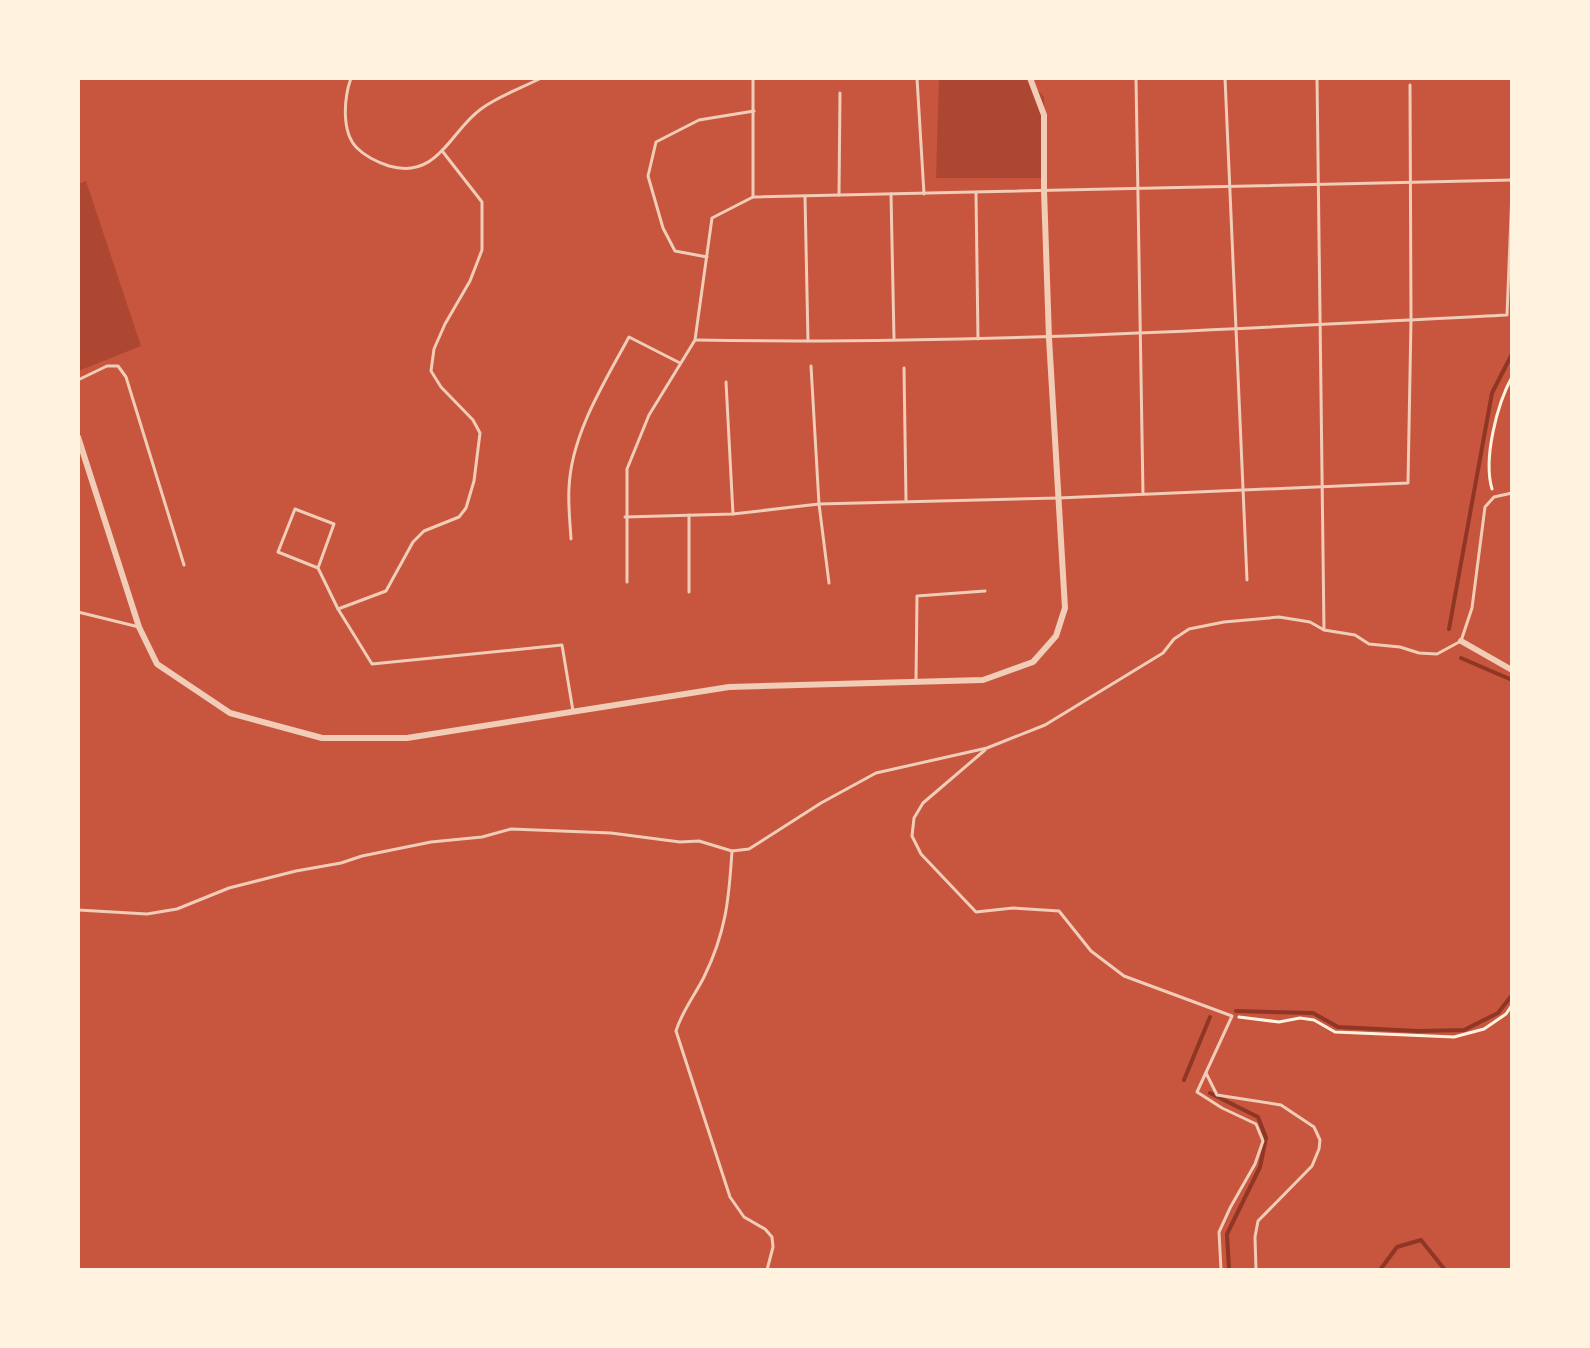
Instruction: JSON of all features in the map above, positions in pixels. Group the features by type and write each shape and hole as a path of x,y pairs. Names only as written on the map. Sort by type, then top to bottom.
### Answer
{"street":[{"path":"78,437 139,627 157,664 230,713 322,738 407,738 729,687 983,680 1033,662 1056,636 1065,608 1049,338 1044,115 1030,78"},
{"path":"1461,641 1512,670"}],"lane":[{"path":"351,78 345,113 354,145 365,155 400,169 424,165 443,152 480,109 541,78"},
{"path":"753,78 753,197"},
{"path":"917,78 924,194"},
{"path":"1136,78 1143,494"},
{"path":"1225,78 1247,580"},
{"path":"1317,78 1324,630"},
{"path":"625,517 733,514 819,504 1058,498 1408,483 1410,85"},
{"path":"839,195 840,93"},
{"path":"708,257 675,251 663,228 648,176 656,142 699,120 754,111"},
{"path":"1512,139 1512,161"},
{"path":"338,609 386,591 413,542 424,531 459,517 466,508 474,481 480,433 473,420 441,387 431,371 434,349 470,281 482,250 482,202 443,152"},
{"path":"627,582 627,469 649,415 695,340 712,218 753,197 1512,180"},
{"path":"891,192 894,338"},
{"path":"695,340 808,342 894,338 1049,338 1507,315 1512,192"},
{"path":"976,193 978,339"},
{"path":"805,197 808,342"},
{"path":"571,539 568,486 578,442 601,388 629,337 680,363"},
{"path":"78,380 107,366 118,366 126,377 184,565"},
{"path":"811,366 819,504 829,583"},
{"path":"904,368 906,501"},
{"path":"726,382 733,514"},
{"path":"78,910 147,914 177,909 229,888 296,871 373,853 431,842 482,837 511,829 561,829 680,842 699,841 732,851 749,849 821,803 876,773 1013,740 1077,708 1163,653 1174,639 1189,629 1224,622 1279,617 1355,635 1369,644 1437,654 1461,641 1472,608 1485,507 1494,497 1512,493"},
{"path":"318,568 334,524 295,509 278,552 318,568 338,609 372,664 562,645 573,711"},
{"path":"689,515 689,592"},
{"path":"916,681 917,596 985,591"},
{"path":"78,612 139,627"},
{"path":"987,748 918,810 912,836 921,854 976,912 1013,908 1059,911 1091,951 1124,976 1232,1016 1197,1092 1256,1124 1263,1141 1255,1164 1219,1232 1221,1270"},
{"path":"732,851 729,905 720,939 703,978 679,1019 676,1031 730,1197 744,1217 765,1229 772,1237 773,1247 767,1270"},
{"path":"1206,1073 1217,1095 1281,1105 1314,1127 1320,1140 1312,1166 1258,1221 1256,1270"}],"path":[{"path":"1494,497 1488,477 1490,454 1497,418 1512,377"},
{"path":"1232,1016 1279,1022 1300,1018 1314,1020 1335,1032 1454,1037 1484,1029 1506,1014 1512,1005"}],"shaded area":[{"path":"939,78 1026,78 1044,97 1045,178 936,178"},
{"path":"86,181 141,346 78,371 78,184"}],"waterway":[{"path":"1449,629 1492,393 1512,354"},
{"path":"1461,658 1512,680"},
{"path":"1236,1011 1313,1013 1338,1027 1464,1030 1498,1013 1512,995"},
{"path":"1184,1080 1210,1017"},
{"path":"1210,1093 1258,1117 1266,1138 1260,1167 1227,1234 1229,1270"},
{"path":"1380,1270 1397,1247 1421,1240 1445,1270"}]}
